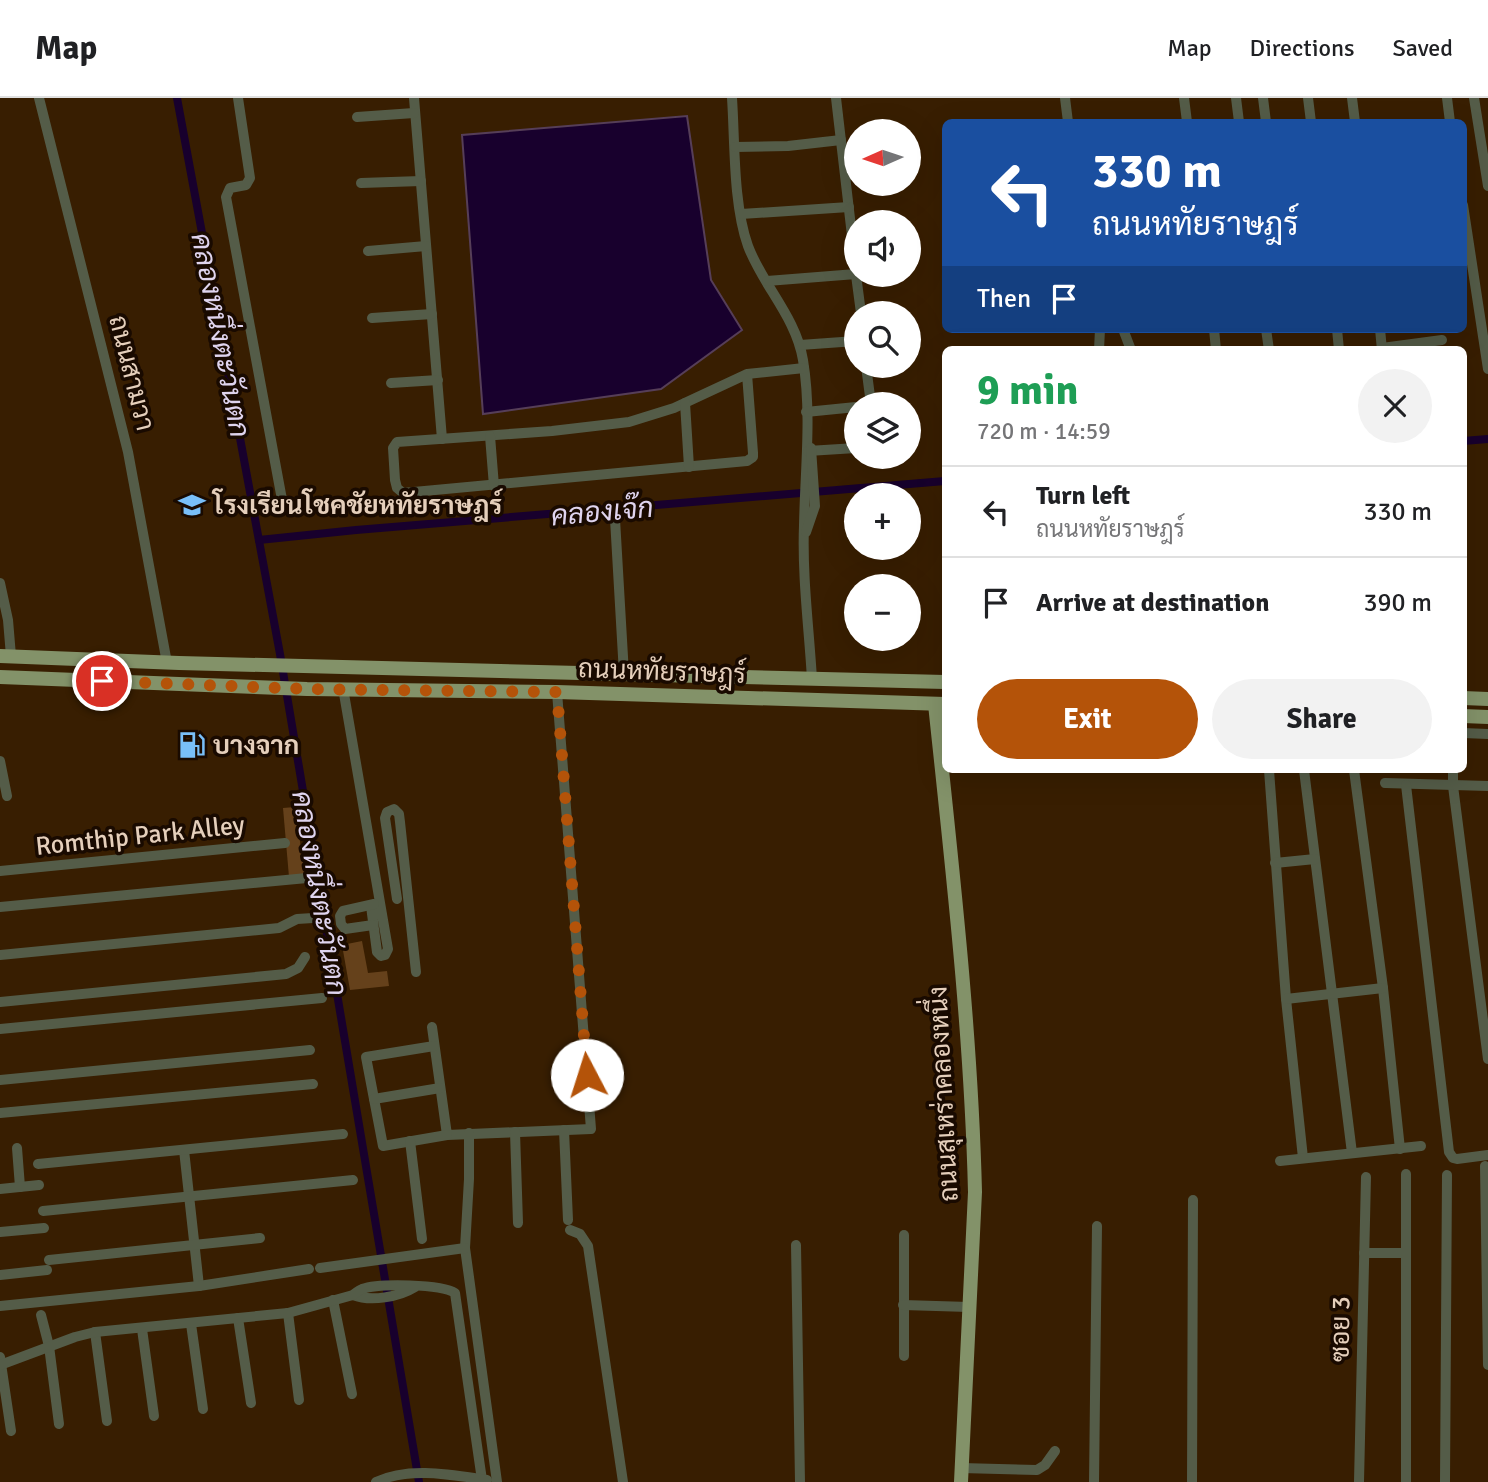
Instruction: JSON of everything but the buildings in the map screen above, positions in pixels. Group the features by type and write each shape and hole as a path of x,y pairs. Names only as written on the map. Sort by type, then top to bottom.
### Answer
{"main road":[{"name":"ถนนหทัยราษฎร์","path":"6,656 167,663 942,682"},
{"name":"ถนนหทัยราษฎร์","path":"0,677 307,689 942,700"},
{"path":"914,681 942,700"},
{"path":"1467,698 1488,699"},
{"path":"1467,716 1488,717"},
{"name":"ถนนสุเหร่าคลองหนึ่ง","path":"947,773 975,1192 961,1475"}],"street":[{"name":"ถนนสามวา","path":"39,98 128,452 167,663"},
{"path":"238,98 250,178 246,185 230,188 226,197 283,505"},
{"path":"414,98 442,439"},
{"path":"732,98 741,214 748,245 800,345 804,368 811,481 811,507 804,537 812,679"},
{"path":"836,98 849,210"},
{"path":"1065,98 1068,119"},
{"path":"1184,98 1187,119"},
{"path":"1236,98 1239,119"},
{"path":"1263,98 1266,119"},
{"path":"1308,98 1311,119"},
{"path":"1352,98 1355,119"},
{"path":"1447,98 1450,119"},
{"path":"1474,98 1488,186"},
{"path":"357,117 414,113"},
{"path":"735,147 788,146 841,140"},
{"path":"361,183 421,181"},
{"path":"741,214 849,206"},
{"path":"1467,231 1488,369"},
{"path":"368,251 426,246"},
{"path":"767,281 844,274"},
{"path":"372,318 432,314"},
{"path":"1402,346 1442,340"},
{"path":"800,345 844,342"},
{"path":"747,374 753,457 747,461 526,480 432,492 400,492 395,480 394,445 397,442 629,422 685,403 747,374 804,368"},
{"path":"391,383 438,380"},
{"path":"685,403 689,467"},
{"path":"806,412 844,408"},
{"path":"491,436 494,486"},
{"path":"809,451 844,448"},
{"path":"615,519 624,674"},
{"path":"0,583 8,620 6,656"},
{"path":"343,688 375,904 388,949 385,956 377,952 373,925 375,904"},
{"path":"434,1046 366,1057 383,1146 468,1133 590,1129 557,692"},
{"path":"1467,733 1488,734"},
{"path":"0,761 7,796"},
{"path":"1269,773 1286,999 1303,1158"},
{"path":"1304,773 1352,1153"},
{"path":"1354,773 1383,988 1400,1149"},
{"path":"1453,773 1488,1059"},
{"path":"1385,783 1488,786"},
{"path":"1406,785 1449,1152 1457,1160 1487,1161 1488,1365"},
{"path":"403,899 399,814 394,809 387,812 385,818 416,972"},
{"name":"Romthip Park Alley","path":"0,871 285,844"},
{"path":"1275,863 1315,859"},
{"path":"0,907 307,878"},
{"path":"373,925 348,929 341,924 340,916 343,911 403,899"},
{"path":"0,955 279,928 297,919 313,918"},
{"path":"0,1002 286,974 298,968 305,957"},
{"path":"1286,999 1383,988"},
{"path":"0,1029 322,998"},
{"path":"432,1027 447,1135"},
{"path":"0,1080 310,1050"},
{"path":"0,1112 313,1084"},
{"path":"374,1099 440,1088"},
{"path":"564,1130 569,1225 580,1234 588,1246 623,1482"},
{"path":"515,1132 518,1223"},
{"path":"382,1480 431,1476 497,1482 465,1248 469,1191 468,1133"},
{"path":"38,1164 343,1134"},
{"path":"410,1141 422,1239"},
{"path":"1280,1160 1421,1146"},
{"path":"16,1148 20,1187"},
{"path":"184,1150 199,1286"},
{"path":"1406,1174 1406,1482"},
{"path":"1445,1482 1447,1175"},
{"name":"ซอย 3","path":"1359,1482 1366,1177"},
{"path":"43,1211 353,1181"},
{"path":"0,1189 39,1185"},
{"path":"1192,1482 1193,1200"},
{"path":"1094,1482 1097,1226"},
{"path":"0,1232 44,1228"},
{"path":"904,1235 904,1356"},
{"path":"0,1275 48,1265 260,1238"},
{"path":"796,1245 800,1482"},
{"path":"0,1306 199,1286 465,1248"},
{"path":"1364,1253 1406,1253"},
{"path":"11,1431 0,1362 95,1332 288,1313 360,1294 408,1288 445,1288 455,1293 482,1480"},
{"path":"333,1300 352,1394"},
{"path":"904,1305 969,1307"},
{"path":"288,1313 299,1400"},
{"path":"41,1315 49,1346 59,1424"},
{"path":"238,1318 251,1403"},
{"path":"191,1324 203,1409"},
{"path":"142,1329 154,1416"},
{"path":"95,1332 107,1421"},
{"path":"961,1475 1037,1470 1045,1465 1055,1451"}],"shaded area":[{"path":"687,116 711,280 742,330 661,389 483,414 462,135"},
{"path":"295,807 305,876 289,877 283,808"},
{"path":"362,941 368,973 387,971 389,986 350,990 342,945"}],"waterway":[{"name":"คลองหนึ่งตะวันตก","path":"177,98 280,654 419,1482"},
{"name":"คลองเจ๊ก","path":"1467,441 1488,439"},
{"name":"คลองเจ๊ก","path":"259,540 942,481"}],"place":[{"name":"โรงเรียนโชคชัยหทัยราษฎร์","path":"192,505"},
{"name":"บางจาก","path":"192,745"}],"route":[{"path":"102,681 307,689 411,688 557,692 587,1075"}]}
